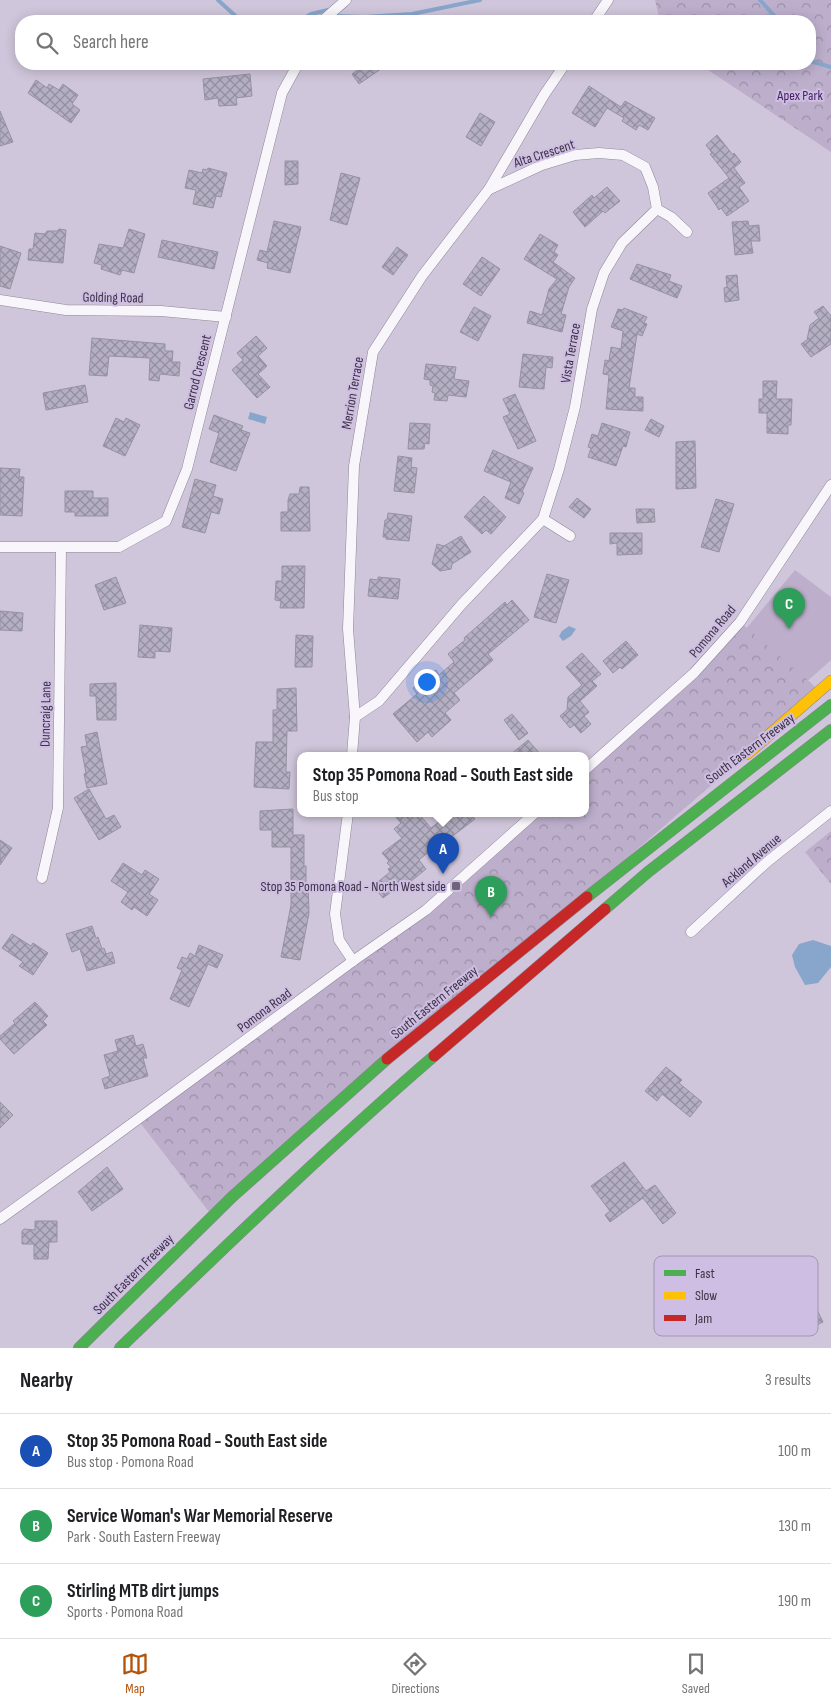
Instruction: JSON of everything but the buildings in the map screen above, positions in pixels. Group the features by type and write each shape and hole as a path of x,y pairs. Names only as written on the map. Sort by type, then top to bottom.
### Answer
{"highway":[{"path":"735,764 831,681"},
{"name":"South Eastern Freeway","path":"79,1348 232,1197 367,1077 640,854 831,705"},
{"path":"120,1348 294,1180 372,1109 643,876 831,730"},
{"path":"640,854 675,816 706,789"}],"street":[{"path":"329,15 346,0"},
{"path":"598,15 608,0"},
{"name":"Garrod Crescent","path":"0,547 118,547 166,521 187,469 282,93 295,70"},
{"name":"Merrion Terrace","path":"352,752 355,717 348,629 354,466 373,352 422,276 489,189 544,95 561,70"},
{"name":"Alta Crescent","path":"489,189 542,165 575,155 599,153 623,155 645,167 653,187 657,209"},
{"path":"657,209 671,217 687,232"},
{"name":"Vista Terrace","path":"355,717 379,701 467,599 542,519 559,469 575,407 592,309 604,273 622,243 657,209"},
{"name":"Golding Road","path":"0,300 66,310 161,311 226,317"},
{"name":"Pomona Road","path":"589,766 694,673 740,622 831,485"},
{"path":"542,519 570,536"},
{"name":"Duncraig Lane","path":"42,878 58,808 61,548"},
{"name":"Ackland Avenue","path":"691,932 767,862 831,811"},
{"path":"347,817 335,914 339,940 353,961"},
{"name":"Pomona Road","path":"0,1219 353,961 426,910 531,817"}],"green space":[{"name":"Apex Park","path":"655,0 831,0 831,152 708,70 816,70 816,15 659,15"},
{"path":"795,570 831,597 831,660 765,719 710,672"},
{"path":"740,622 820,691 213,1217 138,1120 426,910 531,817 589,817 589,766 625,735"},
{"path":"831,831 831,884 805,852"}],"water":[{"path":"250,412 267,417 265,424 248,419"},
{"path":"569,626 576,629 571,636 563,641 559,636"},
{"path":"813,940 831,946 831,967 818,983 805,985 795,967 792,955 799,944"}],"waterway":[{"path":"218,0 234,15"},
{"path":"396,15 412,14 480,0"},
{"path":"760,0 774,15"},
{"path":"309,15 328,10"},
{"path":"816,63 831,67"}],"traffic: fast":[{"path":"587,897 831,705"},
{"path":"605,909 648,872 831,730"},
{"path":"120,1348 314,1163 434,1056"},
{"path":"79,1348 232,1197 387,1059"}],"traffic: slow":[{"path":"747,754 831,681"}],"traffic: jam":[{"path":"387,1059 587,897"},
{"path":"434,1056 605,909"}],"place":[{"name":"Stirling MTB dirt jumps","path":"789,629"},
{"name":"Stop 35 Pomona Road - South East side","path":"443,874"},
{"name":"Stop 35 Pomona Road - North West side","path":"456,886"},
{"name":"Service Woman's War Memorial Reserve","path":"491,917"}]}
